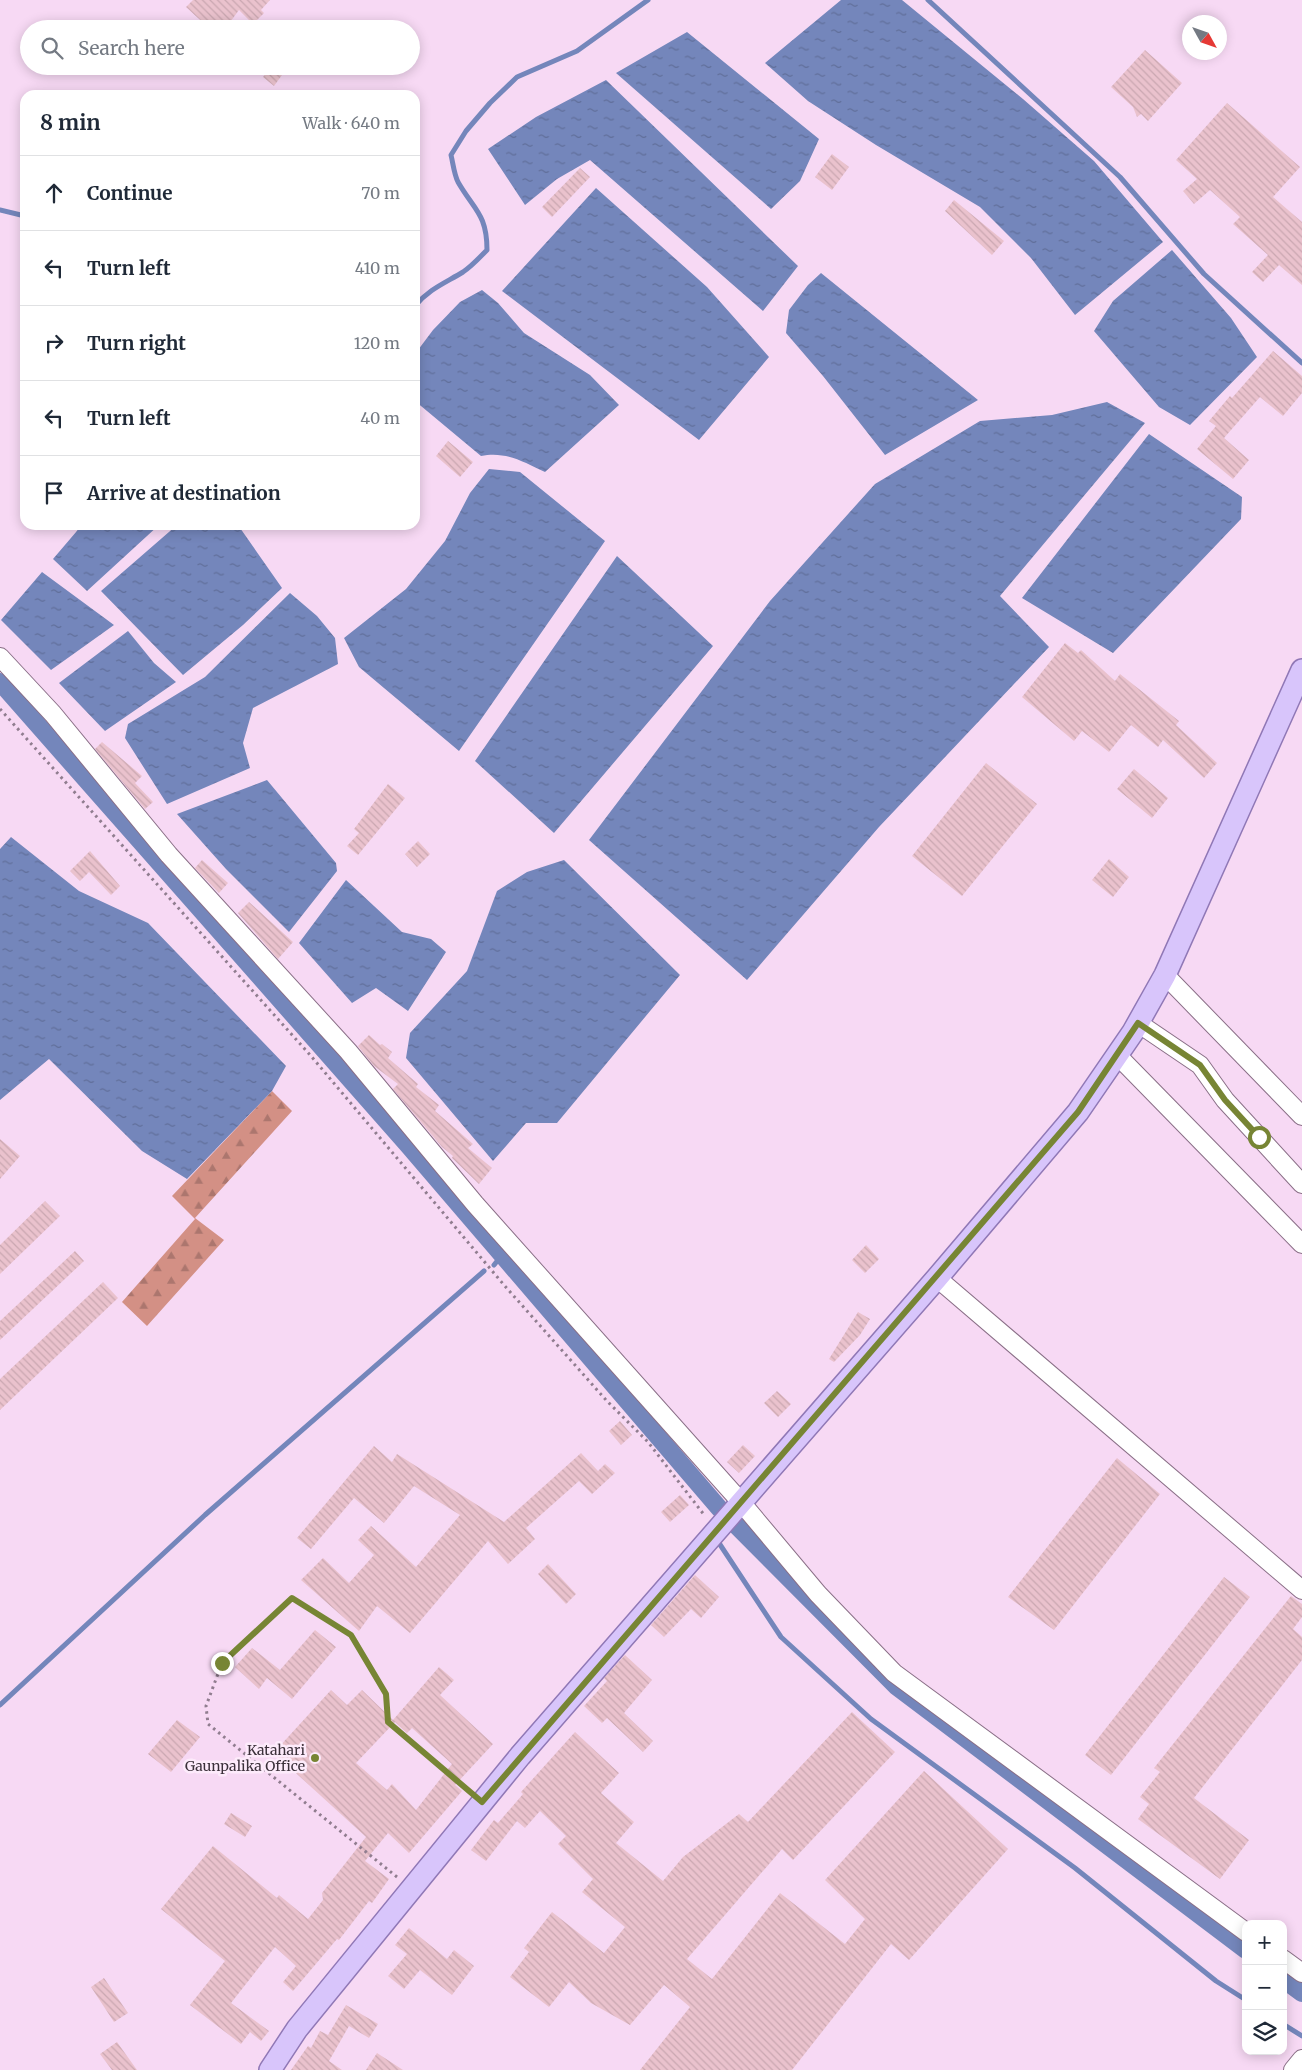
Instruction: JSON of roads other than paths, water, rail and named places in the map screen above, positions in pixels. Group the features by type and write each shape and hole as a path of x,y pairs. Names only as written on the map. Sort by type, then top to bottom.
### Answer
{"main road":[{"path":"270,2070 297,2029 482,1802 725,1518 937,1278 1078,1112 1138,1023 1165,975 1302,670"}],"street":[{"path":"0,657 53,714 169,854 348,1051 476,1204 725,1518 818,1594 894,1673 1242,1929"},
{"path":"1165,975 1302,1116"},
{"path":"1138,1023 1200,1065 1225,1100 1302,1184"},
{"path":"1117,1055 1302,1244"},
{"path":"937,1278 1302,1590"},
{"path":"1287,1963 1302,1973"},
{"path":"1293,2070 1302,2059"}],"water":[{"path":"841,0 902,0 1023,99 1094,161 1163,242 1075,315 1031,258 980,207 876,145 808,101 765,63"},
{"path":"687,32 819,139 800,181 771,209 616,73"},
{"path":"606,80 798,266 763,311 590,160 557,179 525,205 488,149 536,117"},
{"path":"596,188 707,287 769,357 699,440 502,291"},
{"path":"1172,250 1231,318 1257,357 1190,425 1159,407 1094,331 1113,301"},
{"path":"821,273 978,400 885,455 823,376 786,333 789,310 808,285"},
{"path":"482,290 498,303 524,333 590,375 619,405 545,472 506,456 481,456 420,405 420,347 433,330 460,302"},
{"path":"1107,402 1145,423 1000,596 1049,647 879,827 747,980 589,840 770,601 875,484 980,421 1052,415"},
{"path":"1149,434 1242,497 1241,519 1113,653 1022,598"},
{"path":"489,469 520,472 605,541 459,751 359,667 344,638 406,589 445,541 470,493"},
{"path":"78,530 154,530 87,591 53,559"},
{"path":"171,530 241,530 282,588 243,625 183,675 101,591"},
{"path":"617,556 713,646 554,833 475,761"},
{"path":"42,572 114,625 51,670 1,620"},
{"path":"290,593 317,616 335,638 338,664 253,708 243,743 250,768 167,804 125,738 128,724 205,677"},
{"path":"128,631 154,663 176,682 105,731 59,683"},
{"path":"267,780 336,863 337,871 289,932 226,869 177,814"},
{"path":"11,837 79,891 148,923 286,1066 272,1091 187,1179 142,1151 49,1059 0,1100 0,849"},
{"path":"564,860 680,975 557,1123 526,1123 493,1161 406,1058 410,1033 467,971 497,891 527,872"},
{"path":"346,880 402,932 431,939 446,952 408,1011 376,988 352,1003 299,943"}],"waterway":[{"path":"420,300 466,270 487,250 485,228 482,220 458,182 451,155 466,131 490,103 517,77 577,51 648,0"},
{"path":"928,0 1120,177 1204,274 1302,363"},
{"path":"0,210 20,215"},
{"path":"0,682 408,1145 719,1508 896,1686 1242,1947"},
{"path":"494,1265 502,1255"},
{"path":"0,1705 205,1515 484,1271"},
{"path":"717,1540 781,1637 871,1719 1075,1868 1216,1981 1242,1997"},
{"path":"1287,1982 1302,1993"},
{"path":"1287,2027 1302,2036"}],"place":[{"name":"Katahari Gaunpalika Office","path":"315,1758"}]}
